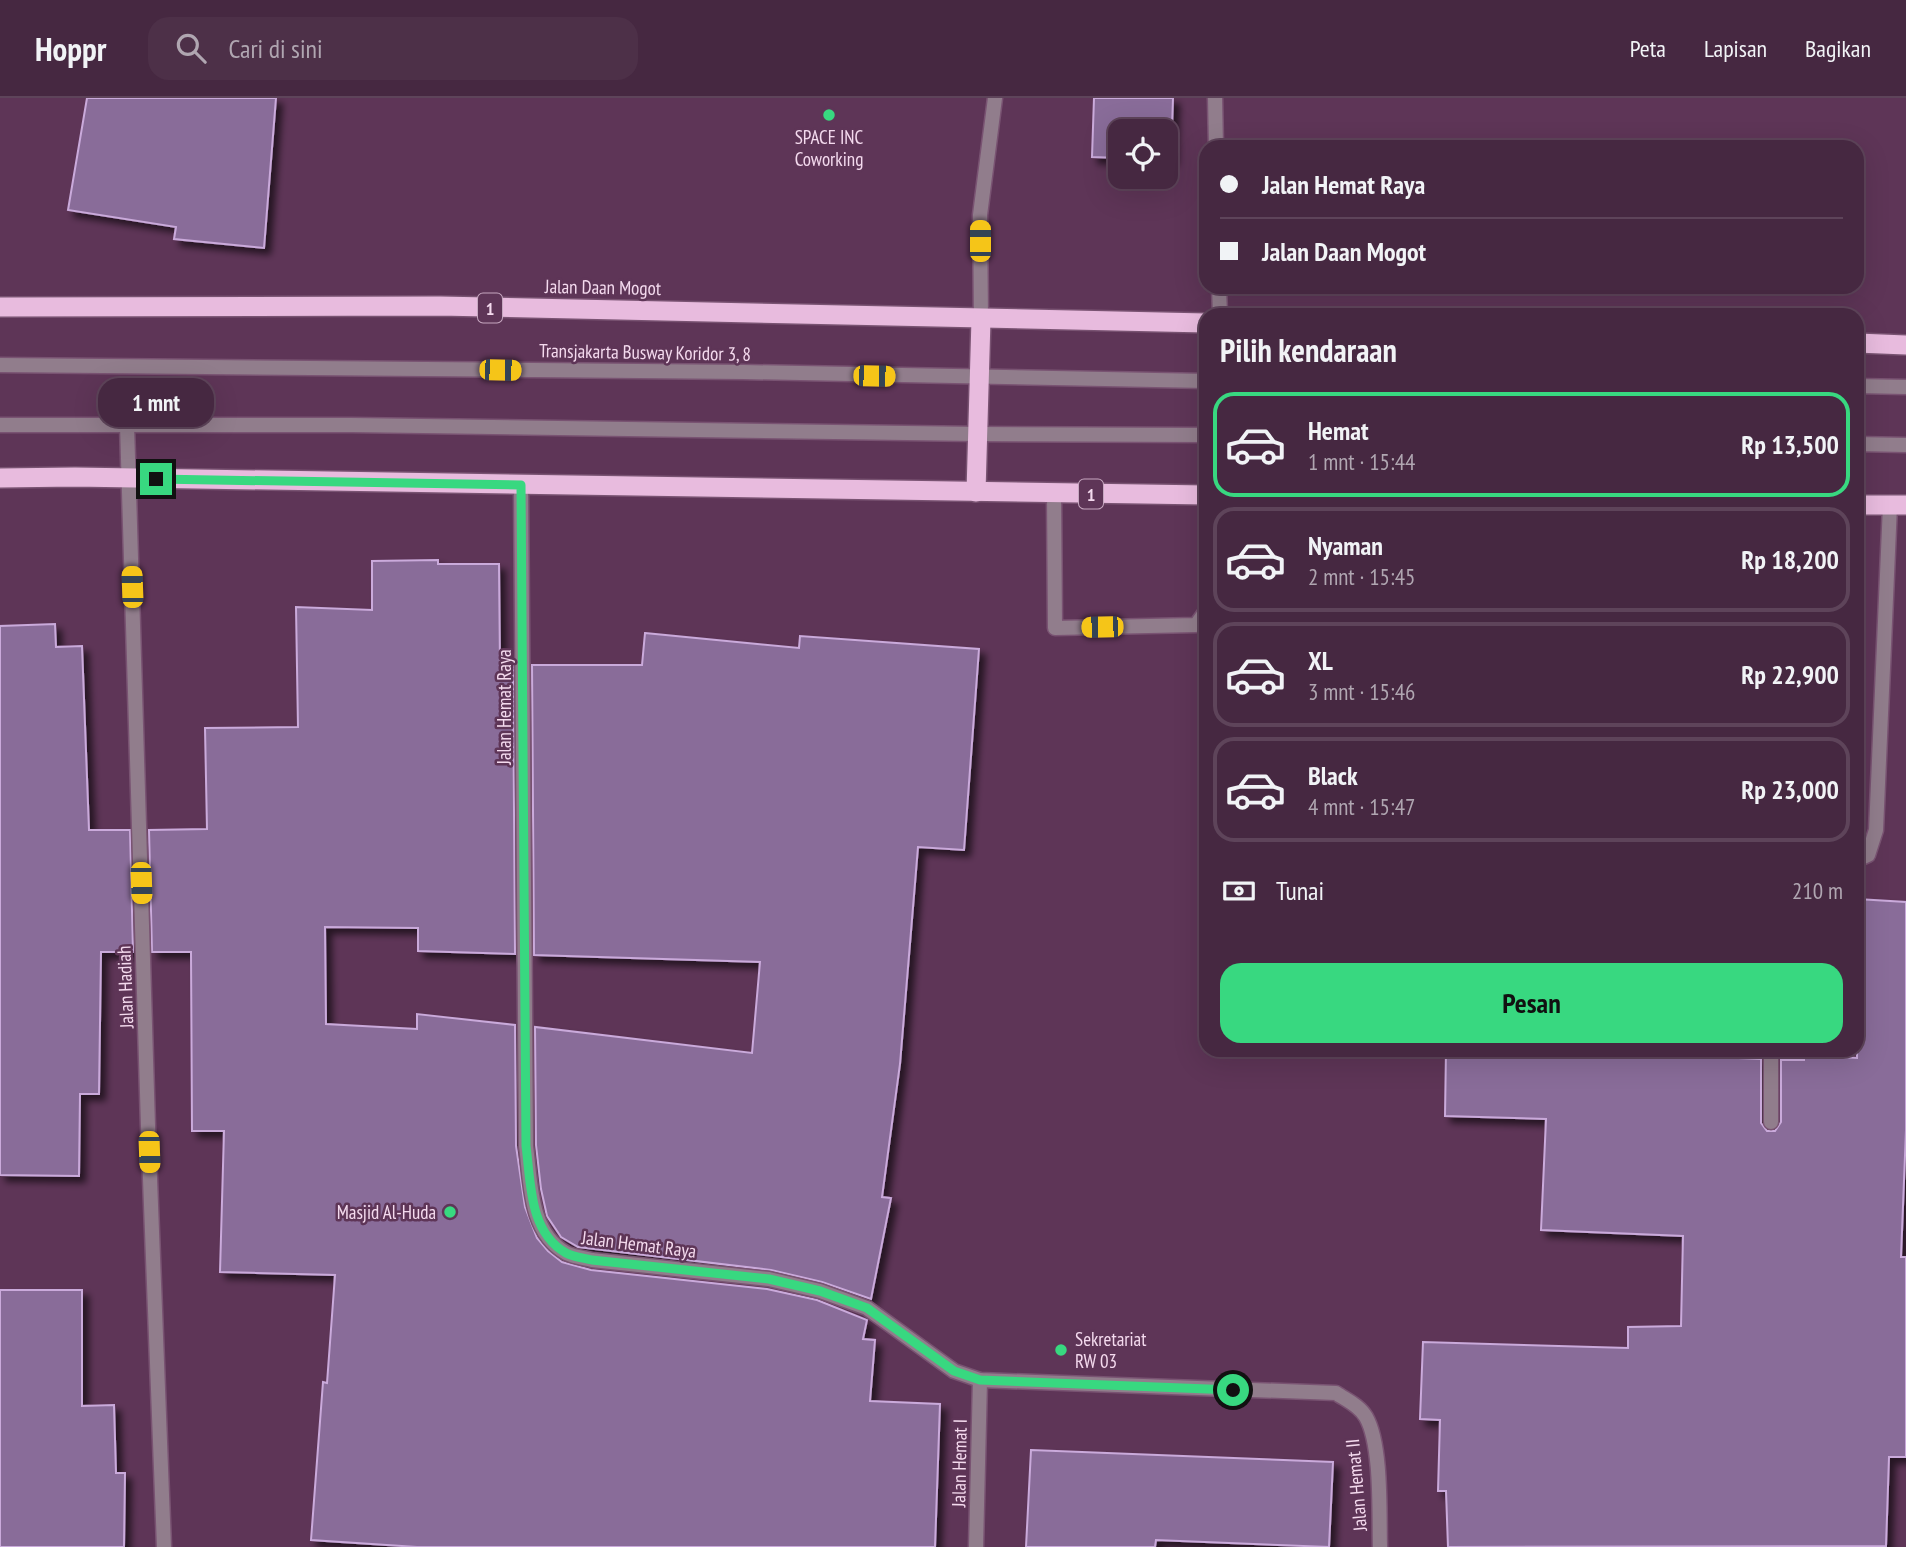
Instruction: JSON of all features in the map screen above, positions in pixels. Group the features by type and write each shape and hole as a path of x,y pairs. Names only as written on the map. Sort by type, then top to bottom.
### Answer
{"highway":[{"name":"Jalan Daan Mogot","path":"0,307 440,306 1199,323"},
{"path":"976,492 981,319"},
{"path":"1864,343 1906,345"},
{"name":"1","path":"0,478 1199,495"},
{"path":"1864,505 1898,505"}],"street":[{"path":"981,319 980,215 995,98"},
{"path":"1215,98 1216,140"},
{"name":"Transjakarta Busway Koridor 3, 8","path":"0,365 743,372 1199,382"},
{"path":"1864,386 1906,387"},
{"path":"0,425 352,425 1199,435"},
{"name":"Jalan Hadiah","path":"127,425 148,1126 164,1547"},
{"path":"1864,444 1906,445"},
{"name":"Jalan Hemat Raya","path":"521,485 526,1146 538,1221 552,1242 568,1254 592,1260 769,1279 820,1291 867,1308 954,1371 980,1380 1336,1393"},
{"path":"1054,493 1055,628 1196,625 1199,621"},
{"path":"1864,857 1868,855 1876,830 1898,505"},
{"path":"1771,1057 1771,1122"},
{"name":"Jalan Hemat I","path":"976,1547 980,1380"},
{"name":"Jalan Hemat II","path":"1336,1393 1356,1405 1366,1416 1374,1439 1380,1547"}],"building":[{"path":"87,98 276,98 264,248 174,239 176,227 68,210"},
{"path":"1094,98 1173,98 1172,119 1108,119 1108,158 1092,157"},
{"path":"438,560 438,564 499,564 500,665 513,665 515,954 418,951 418,928 325,927 326,1024 417,1029 417,1014 515,1025 516,1146 525,1207 537,1238 562,1262 591,1270 767,1289 817,1300 867,1320 863,1339 875,1340 870,1401 940,1404 935,1547 417,1547 311,1540 323,1382 327,1383 335,1275 220,1272 224,1131 192,1131 191,952 152,952 149,830 207,829 205,728 298,727 296,607 372,610 372,561"},
{"path":"55,624 56,647 82,646 89,830 130,830 133,952 101,952 99,1094 80,1094 79,1176 0,1175 0,626"},
{"path":"645,633 799,648 800,636 979,649 964,850 918,847 900,1064 882,1197 891,1198 871,1299 822,1282 771,1270 578,1247 561,1237 547,1216 536,1145 535,1027 752,1053 760,962 534,955 532,665 642,665"},
{"path":"1864,899 1906,902 1906,1130 1901,1257 1906,1257 1906,1457 1889,1457 1886,1546 1448,1547 1446,1491 1438,1491 1440,1420 1420,1419 1423,1342 1628,1348 1628,1327 1681,1326 1683,1236 1541,1230 1546,1119 1445,1116 1446,1057 1761,1059 1761,1123 1767,1131 1775,1131 1781,1122 1781,1060 1804,1060 1804,1057 1864,1057"},
{"path":"0,1290 82,1290 82,1406 114,1405 116,1473 125,1473 124,1547 0,1547"},
{"path":"1031,1450 1333,1462 1329,1547 1156,1540 1155,1547 1026,1547"}],"place":[{"name":"SPACE INC Coworking","path":"829,115"},
{"name":"Masjid Al-Huda","path":"450,1212"},
{"name":"Sekretariat RW 03","path":"1061,1350"}],"route":[{"path":"156,479 521,485 526,1146 538,1221 552,1242 568,1254 592,1260 769,1279 820,1291 867,1308 954,1371 980,1380 1233,1390"}]}
